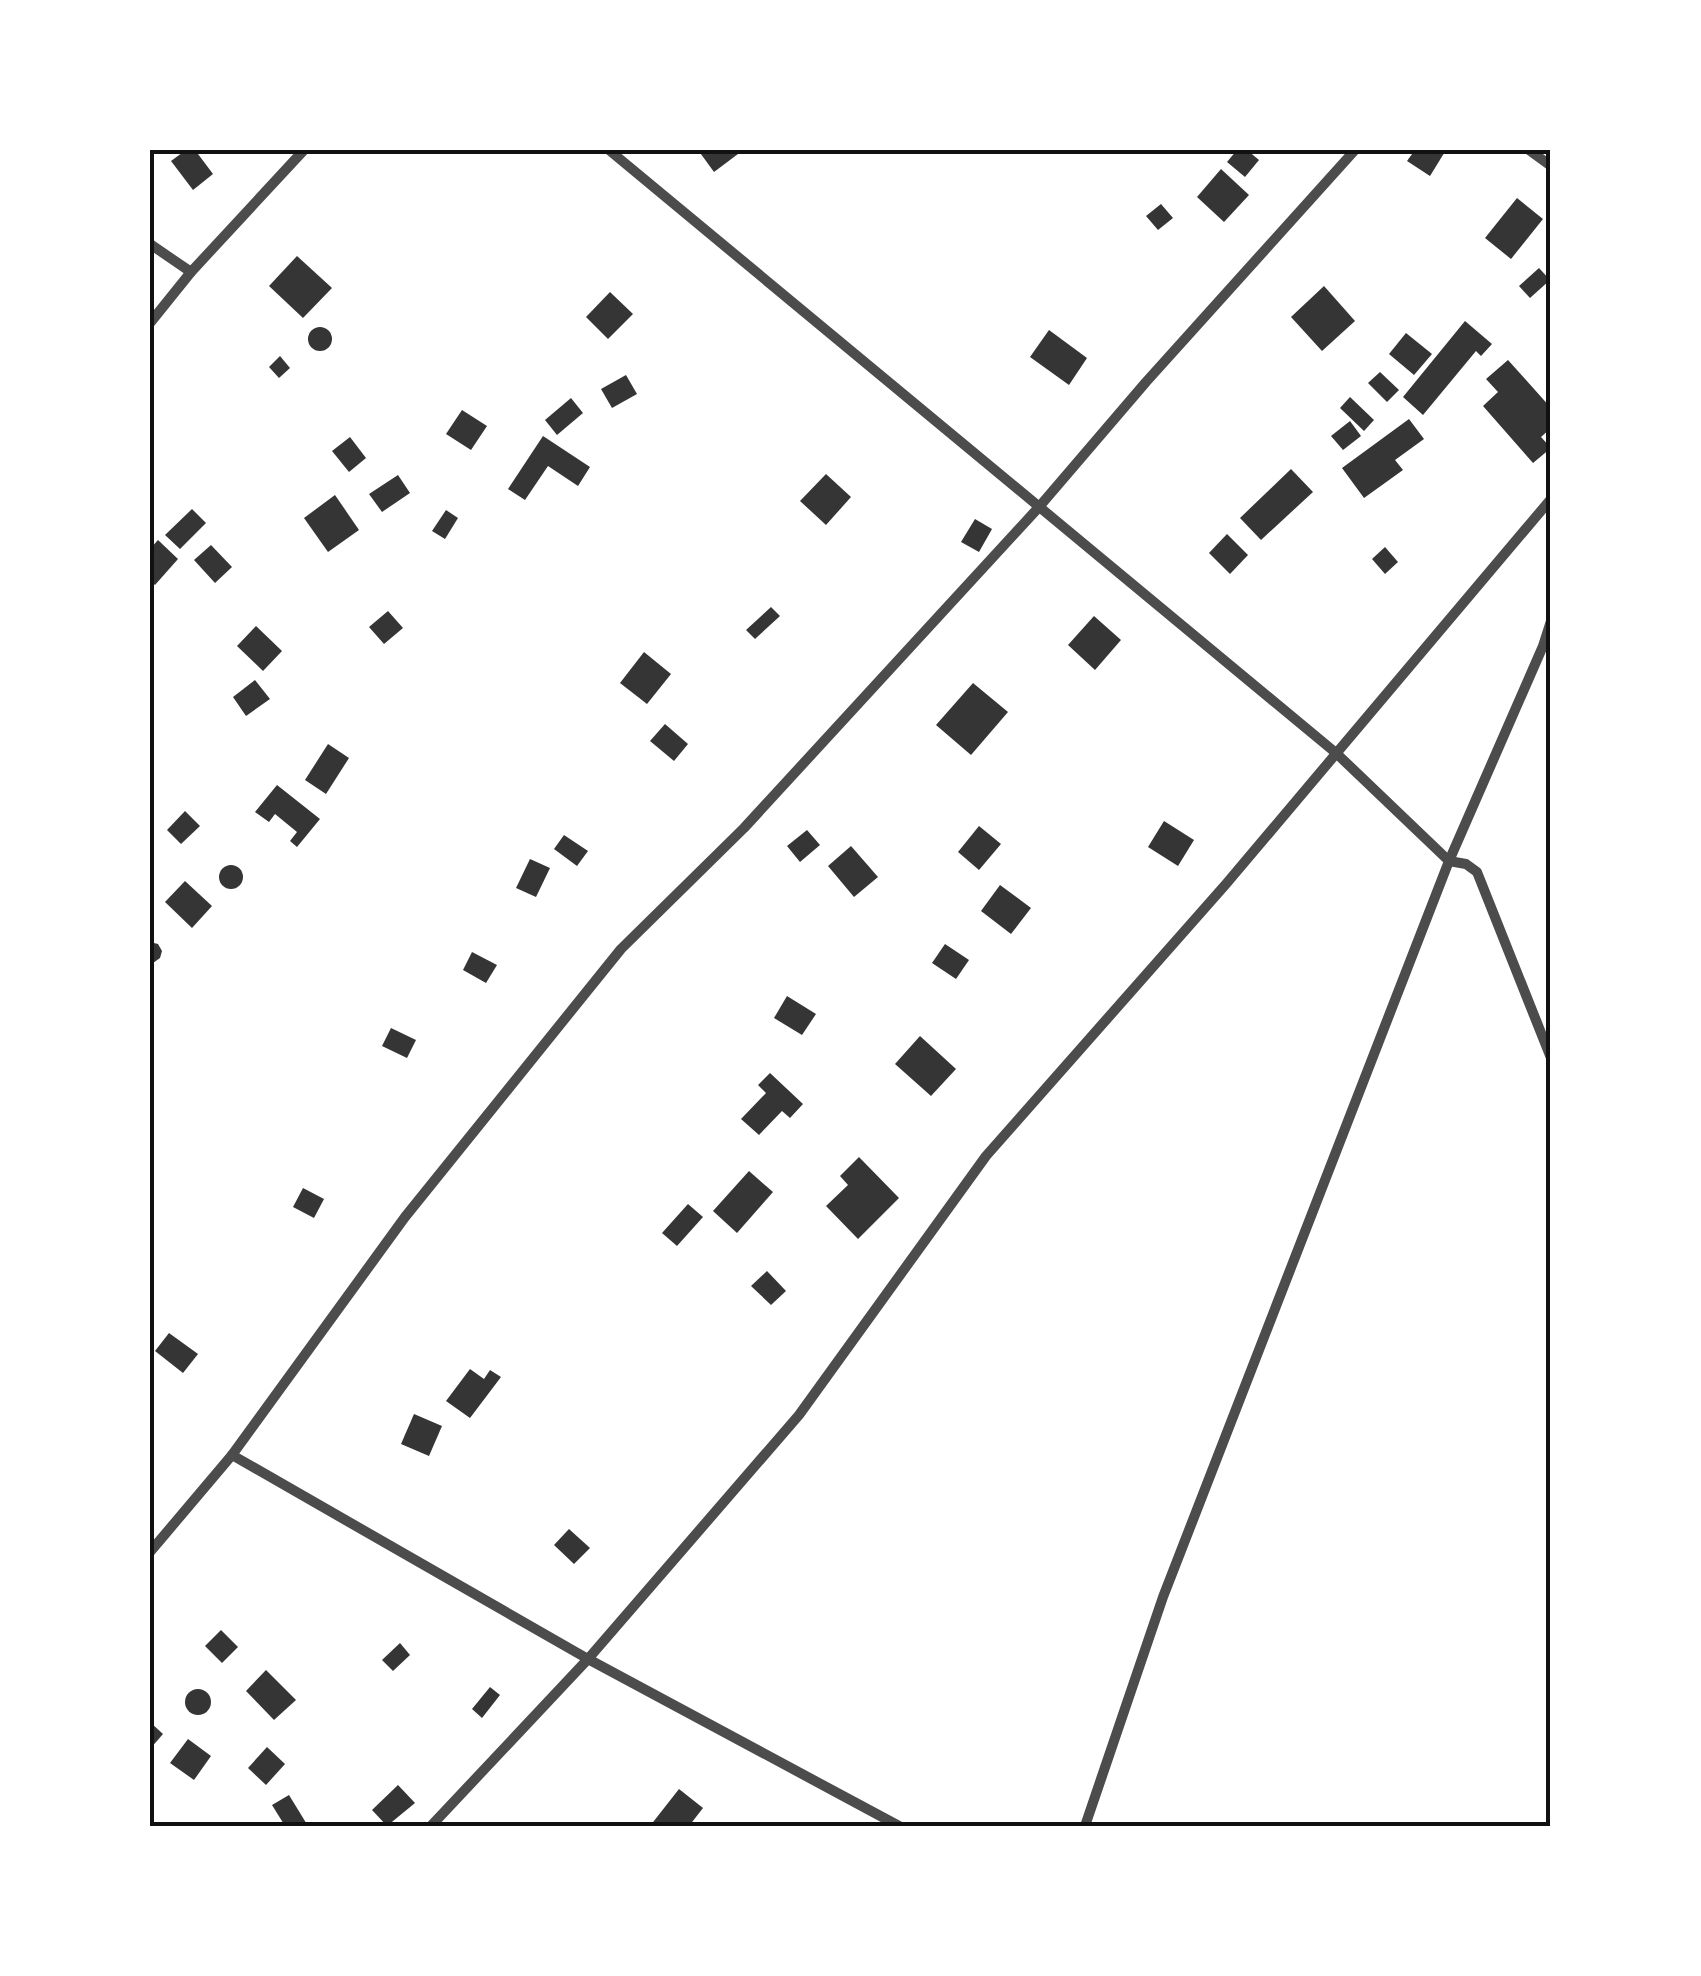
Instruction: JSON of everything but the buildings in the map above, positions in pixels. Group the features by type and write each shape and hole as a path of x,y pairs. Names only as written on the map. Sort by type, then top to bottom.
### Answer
{"street":[{"path":"150,323 190,272 304,150"},
{"path":"609,150 1336,753 1449,861 1466,864 1477,872 1551,1058"},
{"path":"150,1552 232,1455 405,1217 621,949 744,828 1039,507 1355,150"},
{"path":"1529,150 1551,166"},
{"path":"150,244 190,272"},
{"path":"431,1826 588,1659 798,1415 986,1156 1226,884 1551,499"},
{"path":"1085,1826 1163,1597 1449,861 1544,646 1551,621"},
{"path":"232,1455 588,1659 899,1826"}]}
